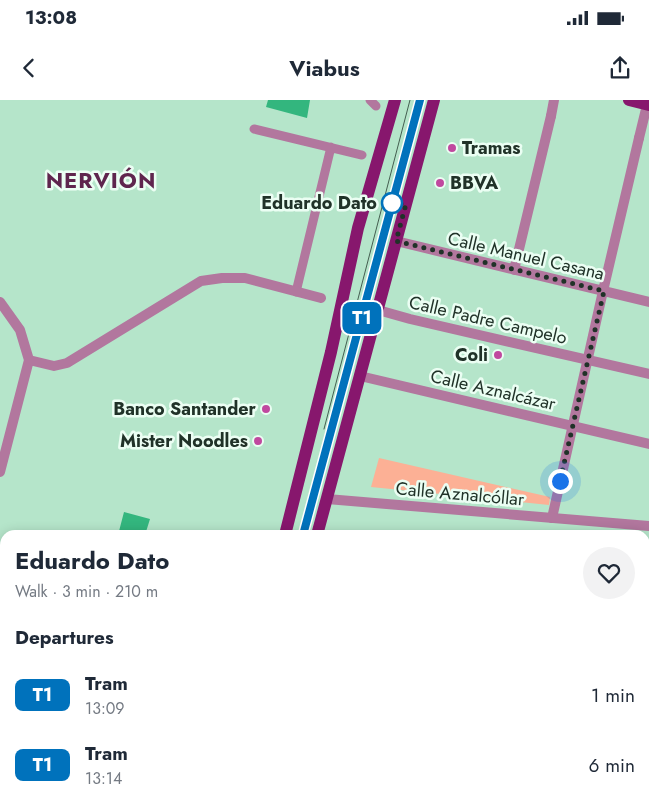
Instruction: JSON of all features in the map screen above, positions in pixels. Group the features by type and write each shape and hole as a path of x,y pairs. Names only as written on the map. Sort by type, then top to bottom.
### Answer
{"main road":[{"path":"285,530 331,352 358,228 395,100"},
{"path":"318,530 434,100"},
{"path":"628,100 648,105"}],"street":[{"path":"514,270 554,100"},
{"path":"552,518 648,105"},
{"name":"Calle Manuel Casana","path":"396,241 649,302"},
{"path":"29,360 54,366 68,363 201,281 222,278 245,278 321,298"},
{"path":"0,302 20,330 29,360 0,472"},
{"name":"Calle Padre Campelo","path":"378,310 649,374"},
{"name":"Calle Aznalcázar","path":"360,376 649,444"},
{"name":"Calle Aznalcóllar","path":"327,499 649,526"}],"lane":[{"path":"254,129 362,155"},
{"path":"296,292 331,147"}],"shaded area":[{"path":"268,100 310,100 307,118 266,107"},
{"path":"379,458 550,497 549,505 371,487"},
{"path":"124,512 150,519 147,530 119,530"}],"tram line":[{"path":"324,429 410,100"},
{"path":"304,530 420,100"},
{"name":"T1","path":"304,530 420,100"}],"place":[{"name":"Tramas","path":"452,148"},
{"name":"BBVA","path":"440,183"},
{"name":"Eduardo Dato","path":"392,203"},
{"name":"Coli","path":"498,355"},
{"name":"Banco Santander","path":"266,409"},
{"name":"Mister Noodles","path":"258,441"}],"district":[{"name":"NERVIÓN","path":"101,180"}],"route":[{"path":"392,203 406,204 396,241 604,291 560,481"}]}
